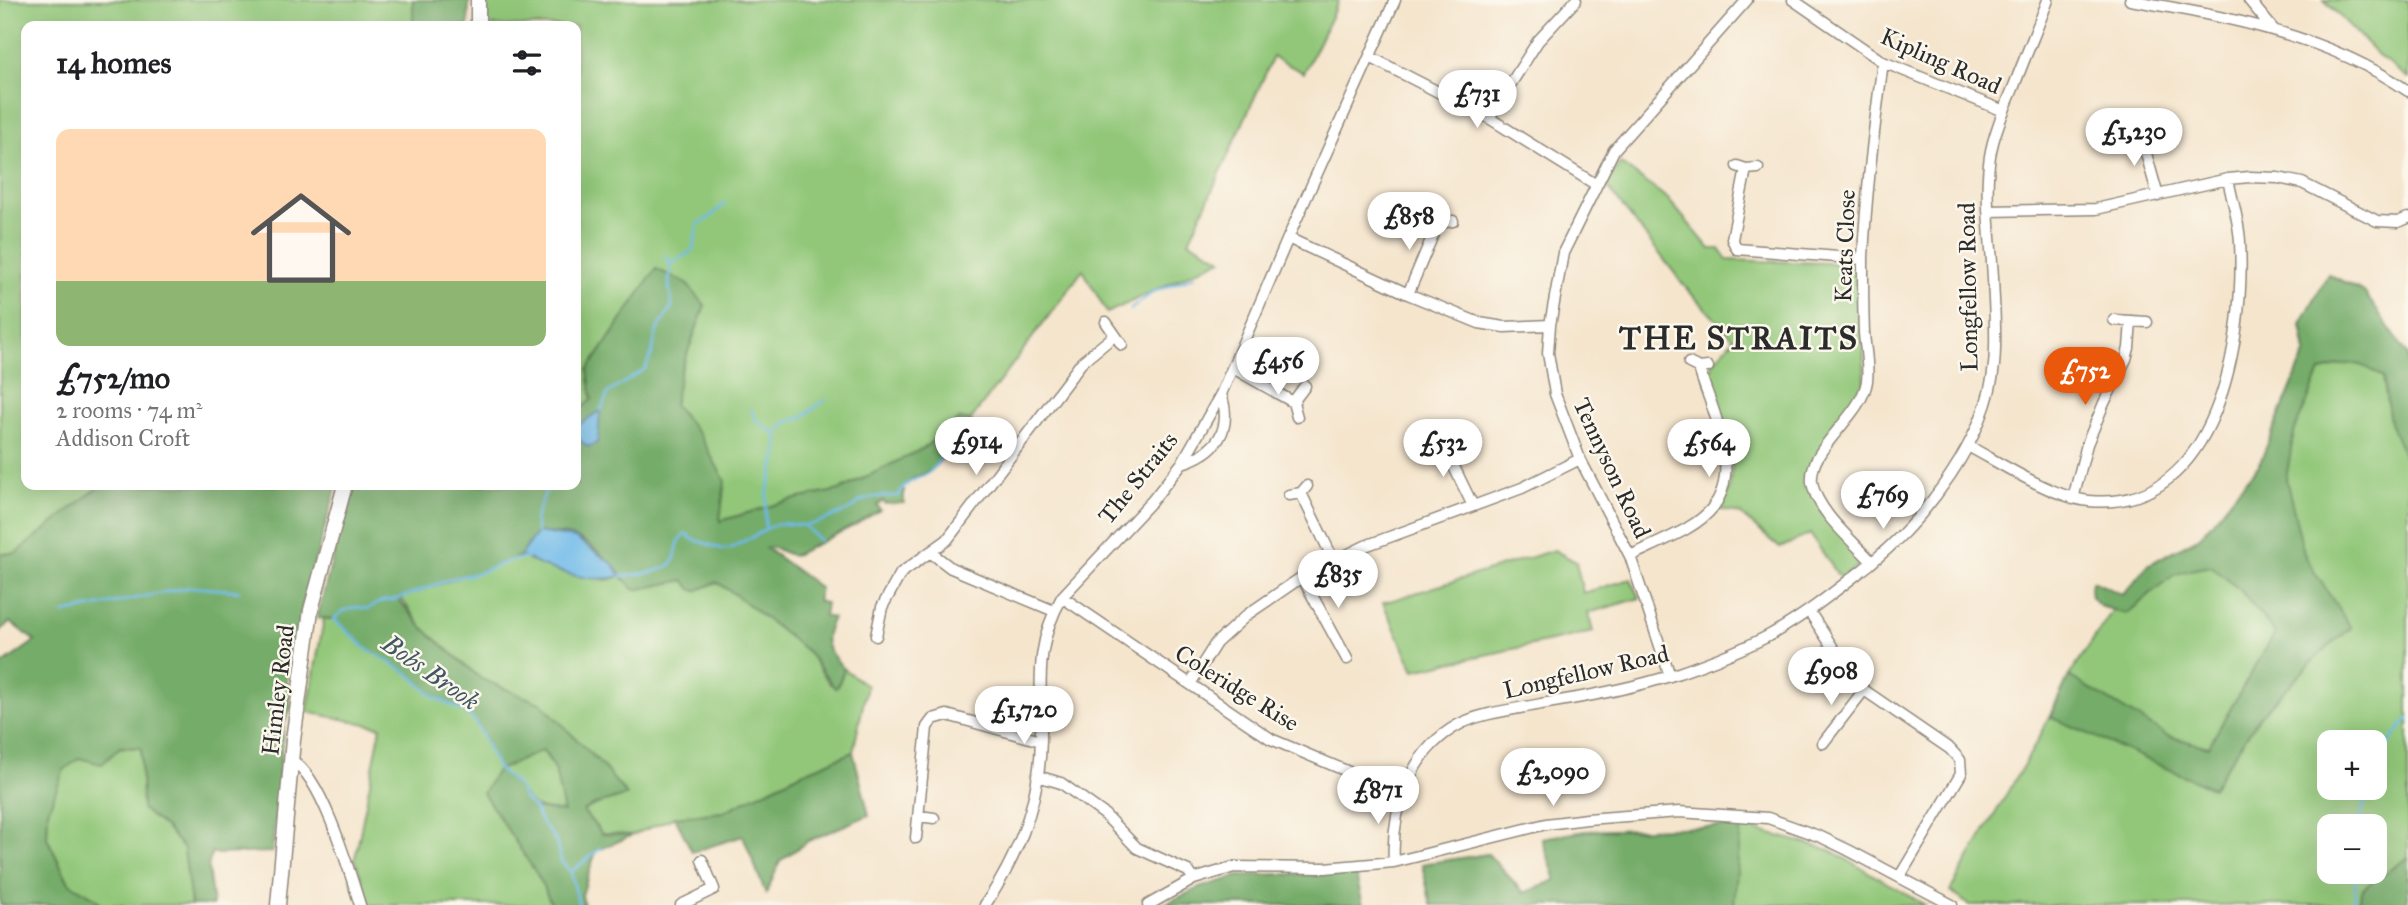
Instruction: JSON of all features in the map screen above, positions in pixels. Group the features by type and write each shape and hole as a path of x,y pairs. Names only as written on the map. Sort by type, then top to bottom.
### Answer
{"main road":[{"path":"478,0 478,21"},
{"name":"Himley Road","path":"278,905 310,610 344,490"}],"street":[{"name":"The Straits","path":"985,905 1005,876 1026,831 1041,741 1039,670 1044,638 1054,611 1062,597 1152,501 1182,463 1221,394 1287,238 1395,0"},
{"path":"1489,118 1538,41 1576,0"},
{"name":"Tennyson Road","path":"1670,676 1630,556 1580,459 1555,394 1548,353 1550,325 1563,253 1614,150 1747,0"},
{"name":"Kipling Road","path":"1793,0 1883,62 2004,111"},
{"name":"Longfellow Road","path":"1394,862 1395,819 1401,794 1430,746 1459,724 1512,710 1612,692 1670,676 1769,636 1810,611 1872,562 1906,530 1944,483 1968,446 1981,416 1994,367 1995,320 1989,211 1991,154 2004,111 2048,0"},
{"path":"2130,0 2273,29 2339,52 2408,92"},
{"path":"2249,0 2273,29"},
{"path":"1370,57 1489,118 1595,184"},
{"name":"Keats Close","path":"1872,562 1823,508 1814,491 1812,477 1815,465 1824,450 1861,400 1867,379 1863,259 1867,183 1883,62"},
{"path":"2150,124 2135,130 2158,196"},
{"path":"1747,168 1732,239 1737,249 1863,259"},
{"path":"1989,211 2096,209 2228,179 2250,177 2278,178 2302,183 2370,219 2398,222 2408,218"},
{"path":"1968,446 2073,499 2108,501 2146,492 2175,473 2190,457 2209,425 2233,358 2239,322 2240,238 2228,179"},
{"path":"1408,294 1436,218 1453,221"},
{"path":"1287,238 1408,294 1489,326 1550,325"},
{"path":"2114,320 2147,322"},
{"path":"2073,499 2087,444 2130,348 2131,321"},
{"path":"876,636 881,607 901,573 947,540 1082,362 1118,340 1106,322"},
{"path":"1630,556 1700,521 1713,509 1722,491 1727,465 1718,424 1699,366"},
{"path":"1233,368 1293,402 1297,417"},
{"path":"1293,402 1305,386"},
{"path":"1182,463 1208,451 1225,426 1227,413 1221,394"},
{"path":"1428,442 1445,434 1474,506"},
{"path":"1190,684 1216,643 1248,614 1302,576 1366,546 1522,488 1580,459"},
{"path":"1299,492 1334,561"},
{"path":"930,552 951,568 1054,611"},
{"path":"1302,576 1347,659"},
{"name":"Coleridge Rise","path":"1062,597 1271,739 1401,794"},
{"path":"1810,611 1848,671 1864,690 1950,749 1960,760 1961,774 1900,876"},
{"path":"1822,745 1864,690"},
{"path":"916,838 927,727 933,719 947,715 1041,741"},
{"path":"292,761 311,778 347,861 360,905"},
{"path":"1037,776 1061,783 1104,814 1137,848 1188,871 1194,879"},
{"path":"1148,905 1194,879 1234,867 1325,868 1394,862 1546,824 1679,812 1768,818 1822,837 1952,905"},
{"path":"919,816 934,818"},
{"path":"681,905 714,889 702,860"}],"green space":[{"path":"0,0 413,0 413,21 21,21 21,490 95,490 16,553 0,554"},
{"path":"413,0 469,0 468,21 413,21"},
{"path":"485,0 1339,0 1304,73 1273,57 1189,241 1222,259 1107,313 1083,270 970,421 959,419 924,448 840,490 791,500 720,522 699,434 674,405 680,373 705,305 656,269 588,370 592,399 581,409 581,21 486,21"},
{"path":"2324,0 2408,0 2408,78 2381,58"},
{"path":"1620,163 1668,199 1710,249 1720,249 1727,260 1859,264 1865,380 1862,391 1809,480 1860,555 1858,566 1840,578 1810,534 1780,548 1740,514 1722,510 1721,505 1729,490 1732,467 1722,422 1705,378 1713,362 1734,339 1687,289 1606,185"},
{"path":"656,269 686,283 705,305 680,373 674,405 699,434 725,481 720,521 791,500 840,490 924,448 959,419 970,421 982,430 951,448 932,470 914,478 904,487 904,503 885,504 883,501 877,505 880,510 793,556 771,547 766,548 820,588 817,601 826,603 824,616 833,618 827,634 827,645 844,669 835,688 808,652 717,582 696,591 684,580 635,590 593,548 567,535 537,532 520,556 481,572 451,579 398,599 422,627 481,679 542,704 601,764 627,795 583,811 602,834 633,835 596,851 582,895 584,905 552,905 538,876 483,793 498,769 475,721 463,711 434,697 408,673 368,650 334,619 317,618 351,490 581,490 581,409 592,399 588,370","holes":["543,750 555,769 564,812 534,808 524,798 518,786 499,770"]},
{"path":"2328,274 2364,292 2408,355 2408,905 1969,905 1950,891 2034,747 2069,676 2122,596 2148,565 2200,537 2259,465 2306,352 2301,324"},
{"path":"2328,274 2364,292 2408,355 2408,468 2390,422 2383,378 2367,368 2353,364 2320,372 2294,432 2286,479 2305,557 2351,628 2318,656 2260,716 2212,788 2050,717 2069,676 2168,736 2208,747 2275,633 2241,591 2211,566 2173,576 2125,614 2100,606 2091,597 2090,588 2093,581 2123,595 2148,565 2200,537 2259,465 2306,352 2301,324"},
{"path":"95,490 336,490 305,595 287,679 291,708 284,724 272,852 212,852 208,867 213,905 191,905 184,849 166,828 142,809 141,748 120,747 102,764 79,758 64,770 48,811 47,838 69,883 102,905 0,905 0,666 35,641 10,622 0,631 0,554 16,553"},
{"path":"1554,550 1576,562 1583,593 1631,579 1640,598 1588,613 1593,632 1414,670 1383,603"},
{"path":"520,556 543,566 607,580 621,576 635,590 684,580 696,591 716,582 808,652 830,684 838,686 844,669 867,686 853,752 800,774 723,812 675,817 633,835 602,834 583,811 626,796 542,704 481,679 422,627 401,598"},
{"path":"324,619 334,619 368,650 408,673 434,697 463,711 475,721 498,769 542,750 555,769 564,812 531,804 518,786 538,876 552,905 370,905 355,859 381,727 307,712"},
{"path":"120,747 141,748 142,809 166,828 184,849 191,905 102,905 69,883 47,838 48,811 63,770 79,758 102,764"},
{"path":"853,752 869,815 808,841 780,861 766,894 743,836 692,852 675,817 723,812 800,774"},
{"path":"1741,826 1830,850 1925,905 1431,905 1422,864 1488,854 1524,893 1556,880 1542,838 1586,831"},
{"path":"1741,826 1734,905 1431,905 1422,864 1488,854 1524,893 1556,880 1542,838 1586,831"},
{"path":"2408,857 2408,905 2364,905 2359,901 2363,889 2370,884 2387,884 2387,872"},
{"path":"1356,875 1363,905 1163,905 1199,888 1239,876"}],"water":[{"path":"601,410 597,443 588,447 581,441 581,424"},
{"path":"537,532 575,538 613,564 621,576 602,579 583,577 545,567 520,556"}],"waterway":[{"path":"601,410 608,393 645,369 657,330 672,307 669,284 671,264 693,250 698,224 708,219 725,203"},
{"path":"666,255 670,264"},
{"path":"1130,310 1153,292 1195,276"},
{"path":"621,576 665,568 674,560 679,541 684,535 722,549 731,549 765,529 766,499 777,455 777,434 787,422 801,418 825,400"},
{"path":"751,410 758,422 776,434"},
{"path":"766,529 784,523 811,524 850,510 866,499 899,496 907,484 931,471 951,447 981,429"},
{"path":"537,532 535,519 546,490"},
{"path":"805,526 820,541"},
{"name":"Bobs Brook","path":"527,558 511,560 397,599 382,601 368,609 357,607 343,611 334,619 368,650 408,673 434,697 463,711 475,721 498,769 518,786 555,839 561,861 571,872 579,905"},
{"name":"Bobs Brook","path":"64,613 191,587 239,591"},
{"path":"2387,749 2408,719"},
{"path":"2361,814 2366,800"},
{"path":"571,872 601,848"},
{"path":"2351,905 2355,898 2356,884"}],"district":[{"name":"THE STRAITS","path":"1739,338"}]}
